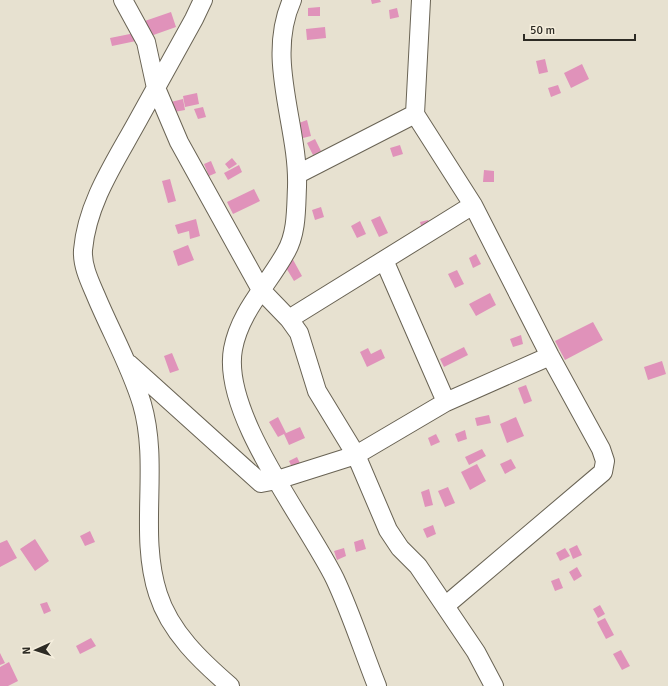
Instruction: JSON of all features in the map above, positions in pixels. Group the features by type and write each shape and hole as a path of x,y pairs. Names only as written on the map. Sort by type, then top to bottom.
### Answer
{"street":[{"path":"123,0 146,42 156,88 179,142 261,290 289,319 299,333 317,391 356,455 388,530 400,548 418,566 476,652 494,686"},
{"path":"203,0 156,88 105,178 89,220 83,252 87,275 126,360 142,403 149,429 151,563 158,595 172,622 189,648 230,686"},
{"path":"292,0 283,37 282,70 298,174 294,227 287,251 241,320 233,350 233,381 246,421 277,480 318,546 336,581 377,686"},
{"path":"421,0 416,114 473,205 550,356 601,449 605,461 603,472 445,606"},
{"path":"298,174 416,114"},
{"path":"289,319 473,205"},
{"path":"384,260 446,402"},
{"path":"126,360 261,483 277,480 356,455 446,402 550,356"}],"building":[{"path":"371,0 380,0 381,2 372,4"},
{"path":"320,7 320,16 308,16 308,8"},
{"path":"397,8 399,17 390,19 389,10"},
{"path":"171,12 176,27 145,38 139,23"},
{"path":"325,27 326,38 307,40 306,29"},
{"path":"135,33 136,41 112,46 110,38"},
{"path":"545,59 548,72 539,74 536,61"},
{"path":"582,64 589,79 571,88 564,73"},
{"path":"558,85 561,93 551,97 548,88"},
{"path":"197,93 199,104 185,107 183,96"},
{"path":"183,99 185,110 169,113 167,103"},
{"path":"203,107 206,117 198,119 194,109"},
{"path":"307,120 311,136 303,138 299,123"},
{"path":"315,139 321,151 313,155 307,143"},
{"path":"400,145 403,154 393,157 390,148"},
{"path":"232,158 237,164 229,169 225,164"},
{"path":"211,161 216,173 209,176 204,164"},
{"path":"239,165 242,172 228,180 224,173"},
{"path":"484,170 494,171 494,182 483,182"},
{"path":"170,179 176,201 168,203 162,181"},
{"path":"254,189 260,201 233,214 227,202"},
{"path":"321,207 324,217 315,220 312,210"},
{"path":"380,216 388,233 379,237 371,220"},
{"path":"196,219 200,236 190,239 189,231 178,234 175,225"},
{"path":"428,220 432,229 423,232 420,222"},
{"path":"360,221 366,234 357,238 351,226"},
{"path":"188,245 194,260 178,266 173,251"},
{"path":"476,254 481,264 473,268 469,258"},
{"path":"291,256 302,276 294,281 282,261"},
{"path":"457,270 464,284 455,288 448,274"},
{"path":"490,293 496,305 476,316 469,304"},
{"path":"593,322 603,340 565,360 555,341"},
{"path":"521,335 523,344 513,347 510,339"},
{"path":"464,347 468,355 444,367 440,359"},
{"path":"368,348 371,354 381,349 385,358 367,367 360,352"},
{"path":"172,353 179,370 170,373 164,356"},
{"path":"662,361 666,374 648,380 644,367"},
{"path":"526,385 532,401 524,404 518,388"},
{"path":"489,415 491,423 477,426 475,418"},
{"path":"278,417 286,433 278,437 269,422"},
{"path":"516,417 524,436 507,443 500,424"},
{"path":"300,427 305,438 289,445 284,434"},
{"path":"465,430 467,439 458,442 455,434"},
{"path":"436,434 440,442 431,446 428,438"},
{"path":"482,449 486,456 469,465 465,457"},
{"path":"297,457 305,474 297,478 289,461"},
{"path":"511,459 516,468 505,474 500,464"},
{"path":"477,464 486,481 470,490 461,472"},
{"path":"448,487 455,503 445,507 438,491"},
{"path":"429,489 433,505 425,507 421,492"},
{"path":"433,525 436,534 427,538 423,529"},
{"path":"90,531 95,542 85,546 80,536"},
{"path":"35,539 49,561 35,571 20,549"},
{"path":"363,539 366,549 356,552 354,542"},
{"path":"7,540 17,558 0,567 0,543"},
{"path":"577,545 582,555 573,559 569,549"},
{"path":"344,548 346,556 337,560 334,551"},
{"path":"565,548 570,556 560,561 556,553"},
{"path":"577,567 582,576 574,581 569,572"},
{"path":"559,578 563,588 555,591 551,581"},
{"path":"47,602 51,611 44,614 40,604"},
{"path":"600,605 605,614 598,618 593,609"},
{"path":"605,618 614,635 606,639 597,622"},
{"path":"91,638 96,646 80,654 76,646"},
{"path":"621,650 630,666 622,670 613,654"},
{"path":"0,653 5,663 0,665"},
{"path":"9,662 18,681 8,686 0,686 0,667"}]}
